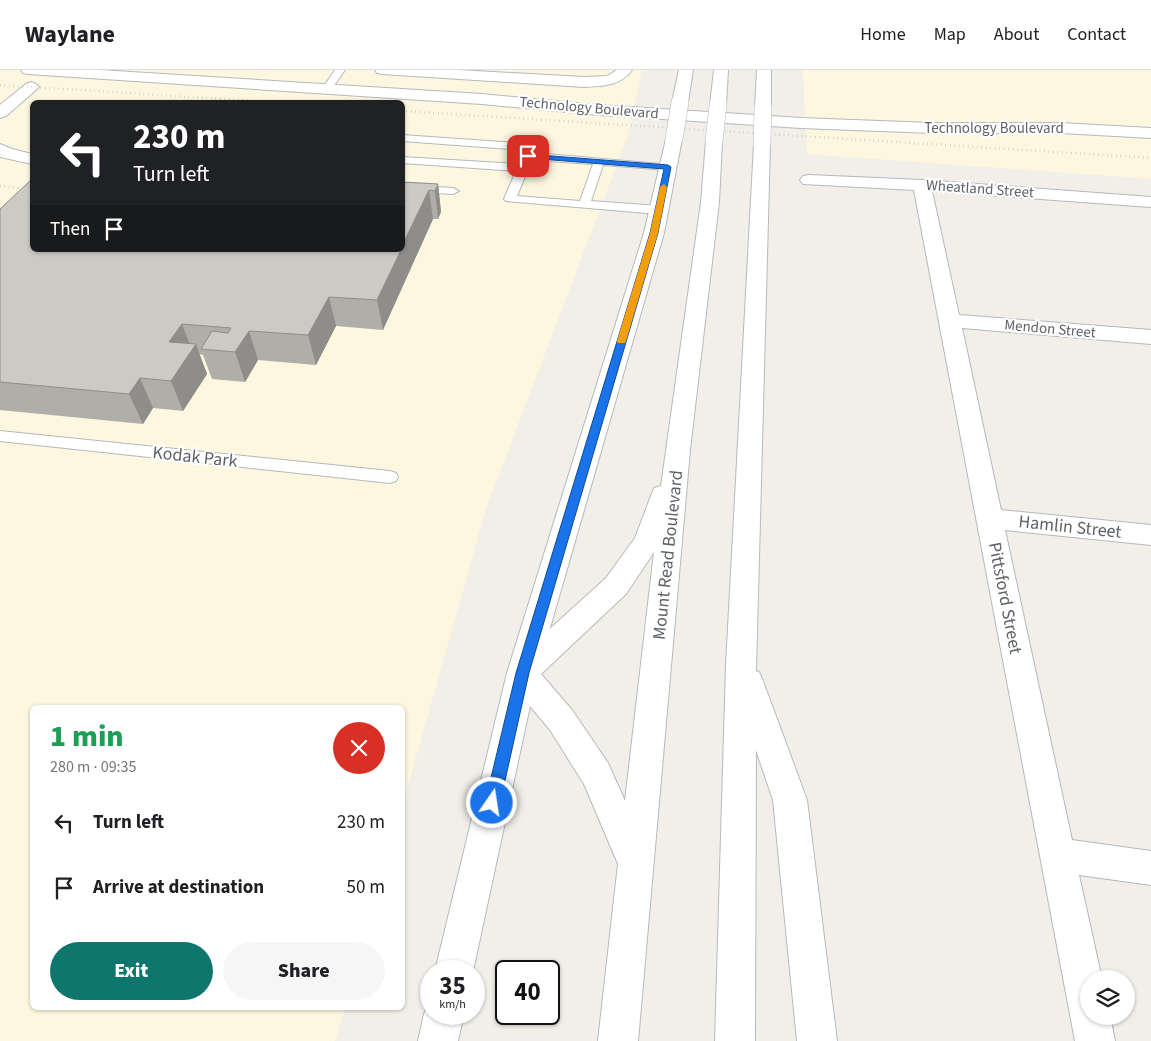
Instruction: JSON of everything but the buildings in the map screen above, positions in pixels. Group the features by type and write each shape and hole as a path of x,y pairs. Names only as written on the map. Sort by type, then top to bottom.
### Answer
{"street":[{"name":"Technology Boulevard","path":"28,70 482,99 599,110 801,123 932,128 1061,128 1151,133"},
{"path":"382,70 584,82 612,80 625,70"},
{"path":"457,960 522,673 654,233 674,139 686,70"},
{"name":"Mount Read Boulevard","path":"618,1041 678,450 710,202 721,70"},
{"path":"735,1041 742,664 764,70"},
{"path":"0,113 31,87"},
{"path":"0,149 6,153 30,159"},
{"name":"Wheatland Street","path":"809,180 922,185 1151,202"},
{"name":"Pittsford Street","path":"922,185 1080,970"},
{"name":"Mendon Street","path":"950,321 1151,337"},
{"path":"522,673 616,586 647,541 678,450"},
{"name":"Hamlin Street","path":"989,519 1151,535"},
{"path":"742,664 790,800 817,1041"},
{"path":"522,673 561,720 596,774 636,863"},
{"path":"1056,855 1151,868"},
{"path":"438,1041 442,1025"},
{"path":"1092,1025 1095,1041"}],"lane":[{"path":"327,89 340,70"},
{"path":"405,138 532,147 510,199 659,210"},
{"path":"528,156 668,167"},
{"path":"405,160 523,168"},
{"path":"584,205 599,162"},
{"path":"405,188 453,191"},
{"name":"Kodak Park","path":"0,436 390,477"}],"shaded area":[{"path":"0,70 642,70 627,138 486,509 405,796 405,705 30,705 30,1010 344,1010 335,1041 0,1041"},
{"path":"803,70 1151,70 1151,179 807,154"}],"railway":[{"path":"0,85 238,100"},
{"path":"405,111 1151,158"},
{"path":"0,186 30,189"}],"slow traffic":[{"path":"621,341 654,233 664,187"}],"route":[{"path":"492,803 522,673 654,233 668,167 528,156"}]}
